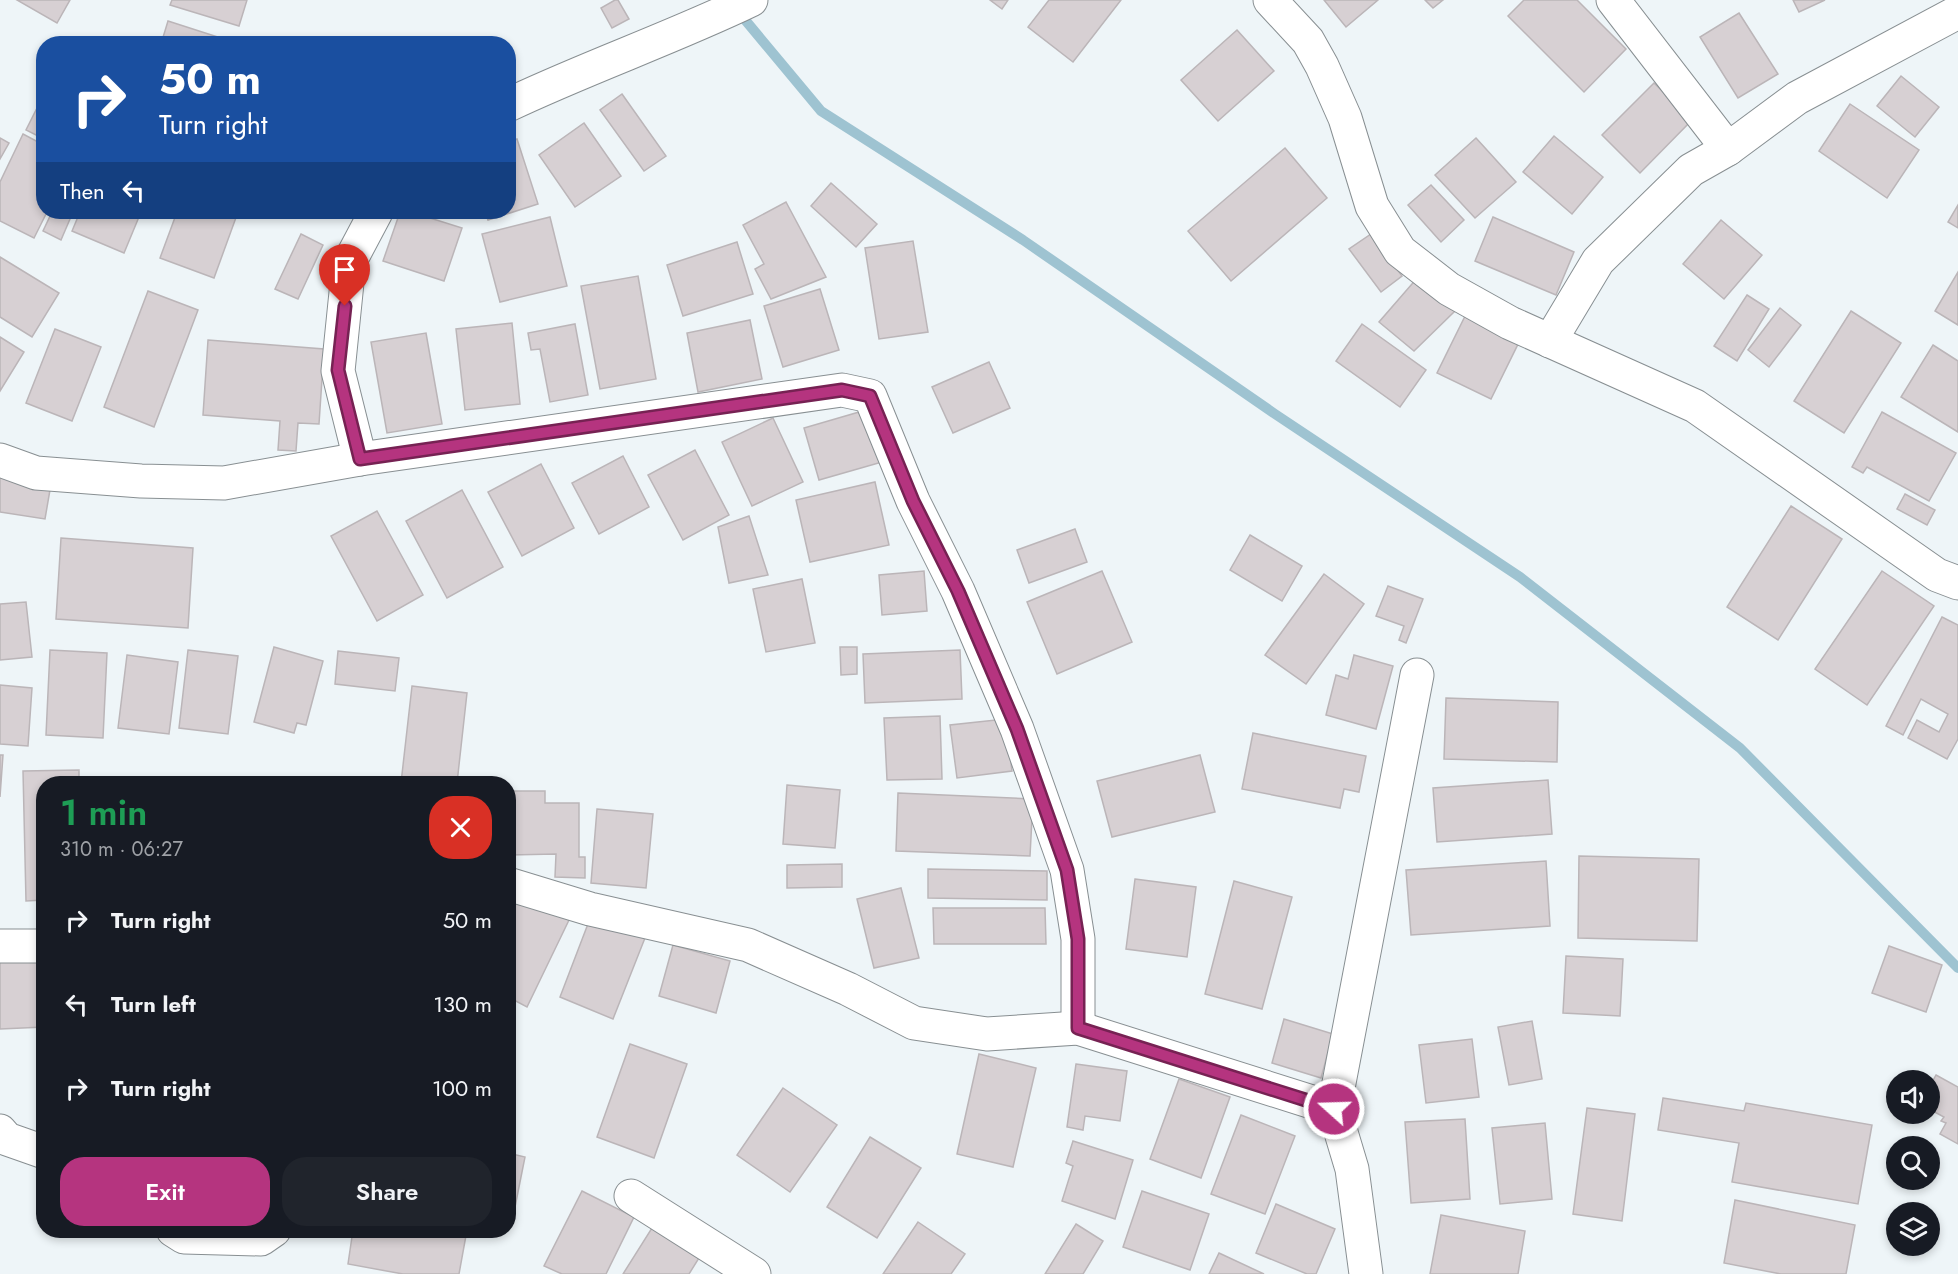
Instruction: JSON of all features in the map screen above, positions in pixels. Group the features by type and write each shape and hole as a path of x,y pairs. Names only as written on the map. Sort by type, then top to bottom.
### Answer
{"street":[{"path":"516,101 571,76 710,20 751,0"},
{"path":"1270,0 1308,41 1322,66 1345,118 1372,206 1400,251 1449,289 1510,323 1695,406 1937,575 1958,583"},
{"path":"1613,0 1728,149"},
{"path":"1550,341 1598,261 1691,170 1728,149 1797,98 1958,12"},
{"path":"360,459 338,370 349,263 372,219"},
{"path":"0,460 36,473 141,481 224,483 360,459 842,390 870,396 913,501 958,591 1017,729 1067,870 1078,939 1078,1028"},
{"path":"1366,1274 1352,1169 1334,1109 1417,675"},
{"path":"516,886 590,909 748,945 848,989 914,1023 987,1034 1078,1028 1334,1109"},
{"path":"0,946 36,946"},
{"path":"0,1131 7,1139 36,1149"},
{"path":"631,1196 754,1274"},
{"path":"222,1238 262,1238"}],"building":[{"path":"17,0 70,0 57,23"},
{"path":"172,0 247,0 239,26 170,5"},
{"path":"618,0 629,19 612,28 601,8"},
{"path":"990,0 1008,0 1002,9"},
{"path":"1049,0 1121,0 1073,62 1028,27"},
{"path":"1324,0 1378,0 1346,27"},
{"path":"1425,0 1443,0 1433,8"},
{"path":"1524,0 1577,0 1626,49 1584,92 1508,16"},
{"path":"1793,0 1825,0 1799,12"},
{"path":"1739,13 1778,74 1738,98 1700,37"},
{"path":"168,21 215,36 163,36"},
{"path":"1237,30 1274,71 1218,121 1181,80"},
{"path":"1901,76 1939,107 1915,137 1877,106"},
{"path":"1654,83 1692,120 1640,173 1602,135"},
{"path":"622,94 666,156 644,171 600,110"},
{"path":"1850,104 1919,150 1887,198 1819,151"},
{"path":"36,110 36,135 26,130"},
{"path":"584,123 621,176 575,207 539,155"},
{"path":"23,134 36,141 36,219 44,219 34,238 0,221 0,182"},
{"path":"1554,136 1603,177 1572,214 1523,172"},
{"path":"0,138 9,143 0,159"},
{"path":"1476,138 1516,182 1475,218 1435,175"},
{"path":"516,139 538,204 516,211"},
{"path":"1285,148 1327,198 1231,281 1188,231"},
{"path":"831,183 877,224 856,247 811,206"},
{"path":"1431,185 1464,220 1441,242 1408,205"},
{"path":"786,202 826,277 771,299 755,269 764,264 743,225"},
{"path":"1958,205 1958,228 1948,222"},
{"path":"550,217 567,286 500,302 482,234"},
{"path":"1493,217 1574,252 1556,295 1475,261"},
{"path":"49,219 70,219 61,240 43,231"},
{"path":"77,219 138,219 124,253 72,231"},
{"path":"174,219 235,219 214,278 160,258"},
{"path":"398,219 433,219 462,228 444,281 383,261"},
{"path":"1721,220 1762,255 1724,299 1683,264"},
{"path":"301,234 323,245 298,299 275,289"},
{"path":"1371,234 1402,276 1381,292 1349,249"},
{"path":"913,241 928,332 879,339 865,248"},
{"path":"737,242 753,294 683,316 667,265"},
{"path":"0,257 59,293 32,337 0,317"},
{"path":"1958,272 1958,325 1935,311"},
{"path":"638,276 656,379 600,389 581,286"},
{"path":"1418,277 1455,311 1414,351 1379,322"},
{"path":"820,289 839,350 783,367 764,306"},
{"path":"148,291 198,310 154,427 104,407"},
{"path":"1747,295 1769,309 1737,361 1714,346"},
{"path":"1473,300 1527,326 1491,399 1437,373"},
{"path":"1780,308 1801,325 1769,367 1748,350"},
{"path":"1851,311 1901,343 1844,433 1794,401"},
{"path":"750,320 762,379 698,392 687,333"},
{"path":"512,323 520,404 465,410 456,329"},
{"path":"575,324 588,395 550,402 540,349 531,350 528,333"},
{"path":"1362,324 1426,370 1400,407 1336,361"},
{"path":"55,329 101,347 72,421 26,403"},
{"path":"426,333 442,424 387,433 371,342"},
{"path":"0,337 24,352 0,391"},
{"path":"208,340 324,349 319,424 298,423 296,451 278,450 280,421 203,415"},
{"path":"1933,345 1958,361 1958,432 1901,397"},
{"path":"989,362 1010,408 953,433 932,387"},
{"path":"866,410 882,462 819,480 804,428"},
{"path":"1882,412 1956,453 1929,501 1867,467 1863,473 1852,467"},
{"path":"773,418 803,482 752,506 722,442"},
{"path":"695,450 729,515 683,540 648,475"},
{"path":"623,456 649,507 599,534 572,483"},
{"path":"541,464 574,528 522,556 488,492"},
{"path":"0,476 51,484 45,519 0,512"},
{"path":"875,482 889,545 810,562 796,500"},
{"path":"462,490 503,567 447,598 406,521"},
{"path":"1905,494 1935,510 1927,525 1897,509"},
{"path":"1791,506 1842,539 1778,640 1727,607"},
{"path":"377,511 423,595 377,621 331,536"},
{"path":"749,516 768,575 729,583 718,527"},
{"path":"1075,529 1087,562 1029,583 1017,550"},
{"path":"1250,535 1302,566 1282,601 1230,570"},
{"path":"61,538 193,548 188,628 56,619"},
{"path":"924,571 927,611 882,615 879,575"},
{"path":"1102,571 1132,642 1057,674 1027,602"},
{"path":"1882,571 1934,606 1867,705 1815,669"},
{"path":"1324,574 1364,604 1306,684 1265,655"},
{"path":"802,579 815,643 766,652 753,589"},
{"path":"1388,586 1423,599 1406,643 1399,640 1404,626 1376,616"},
{"path":"26,602 32,657 0,660 0,604"},
{"path":"1942,617 1958,625 1958,739 1947,759 1908,738 1917,720 1939,732 1948,714 1921,699 1903,735 1886,726"},
{"path":"274,647 323,661 306,725 297,723 294,733 254,722"},
{"path":"840,647 857,647 857,674 841,675"},
{"path":"50,650 107,653 103,738 46,735"},
{"path":"188,650 238,656 228,734 179,728"},
{"path":"960,650 962,699 865,703 863,654"},
{"path":"338,651 399,658 395,691 335,684"},
{"path":"127,655 178,662 169,734 118,728"},
{"path":"1354,655 1393,666 1376,729 1326,715 1336,675 1348,679"},
{"path":"0,685 32,688 28,746 0,744"},
{"path":"412,686 467,693 458,776 402,776"},
{"path":"1446,698 1558,702 1557,762 1444,759"},
{"path":"940,716 942,779 887,780 884,718"},
{"path":"1005,719 1012,771 957,778 950,725"},
{"path":"1253,733 1366,756 1359,792 1344,789 1340,808 1242,789"},
{"path":"0,755 3,755 0,797"},
{"path":"1200,755 1215,812 1112,837 1097,781"},
{"path":"79,770 79,776 36,776 36,900 26,901 23,771"},
{"path":"1548,780 1552,834 1437,842 1433,788"},
{"path":"787,785 840,790 835,848 783,844"},
{"path":"516,791 545,791 545,803 579,803 579,857 585,857 585,878 555,877 556,854 516,855"},
{"path":"898,793 1033,799 1030,856 896,851"},
{"path":"597,809 653,814 646,888 591,883"},
{"path":"1579,856 1699,859 1697,941 1578,938"},
{"path":"1546,861 1550,926 1411,935 1406,870"},
{"path":"842,864 842,887 787,888 787,865"},
{"path":"928,869 1047,871 1047,900 928,898"},
{"path":"1135,879 1196,887 1187,957 1126,949"},
{"path":"1234,881 1292,897 1262,1009 1205,994"},
{"path":"901,888 919,958 874,968 857,899"},
{"path":"516,899 570,918 527,1007 516,1001"},
{"path":"933,908 1045,908 1046,944 934,944"},
{"path":"591,916 645,938 613,1019 560,997"},
{"path":"673,945 730,961 716,1013 659,996"},
{"path":"1889,946 1942,965 1926,1012 1872,993"},
{"path":"36,955 36,1027 0,1029 0,957"},
{"path":"1566,956 1623,959 1620,1016 1563,1013"},
{"path":"1284,1019 1333,1034 1321,1078 1272,1063"},
{"path":"1532,1021 1542,1079 1509,1085 1498,1027"},
{"path":"1472,1039 1479,1097 1426,1103 1419,1045"},
{"path":"630,1044 687,1064 654,1158 597,1137"},
{"path":"979,1054 1036,1068 1013,1167 957,1154"},
{"path":"1076,1064 1127,1071 1120,1121 1085,1116 1083,1130 1067,1127"},
{"path":"1940,1077 1958,1087 1958,1144 1940,1134 1946,1123 1941,1121 1944,1117 1940,1115"},
{"path":"1179,1079 1230,1097 1201,1178 1150,1159"},
{"path":"783,1088 837,1125 790,1192 737,1155"},
{"path":"1663,1098 1744,1111 1746,1103 1872,1125 1858,1204 1732,1182 1739,1143 1658,1130"},
{"path":"1587,1108 1635,1114 1622,1221 1573,1214"},
{"path":"1241,1115 1295,1136 1265,1214 1211,1194"},
{"path":"1465,1119 1470,1199 1411,1203 1405,1122"},
{"path":"1545,1123 1552,1199 1500,1204 1492,1128"},
{"path":"870,1137 921,1168 877,1238 827,1207"},
{"path":"1073,1141 1133,1160 1115,1219 1062,1201 1073,1166 1066,1163"},
{"path":"516,1155 525,1157 516,1202"},
{"path":"582,1191 634,1217 606,1274 562,1274 544,1266"},
{"path":"1142,1191 1209,1214 1190,1270 1123,1247"},
{"path":"1735,1200 1855,1225 1846,1274 1781,1274 1724,1263"},
{"path":"1276,1204 1335,1229 1316,1274 1307,1274 1256,1253"},
{"path":"1441,1215 1525,1231 1518,1274 1430,1274"},
{"path":"657,1220 704,1250 689,1274 623,1274"},
{"path":"918,1222 965,1254 951,1274 883,1274"},
{"path":"1076,1224 1103,1241 1083,1274 1045,1274"},
{"path":"352,1238 466,1238 459,1274 403,1274 348,1264"},
{"path":"1219,1253 1264,1274 1209,1274"}],"waterway":[{"path":"736,9 821,111 1023,240 1275,414 1520,577 1740,748 1958,968"}],"route":[{"path":"345,306 338,370 360,459 842,390 870,396 883,422 913,501 958,591 1017,729 1067,870 1078,939 1078,1028 1334,1109"}]}
